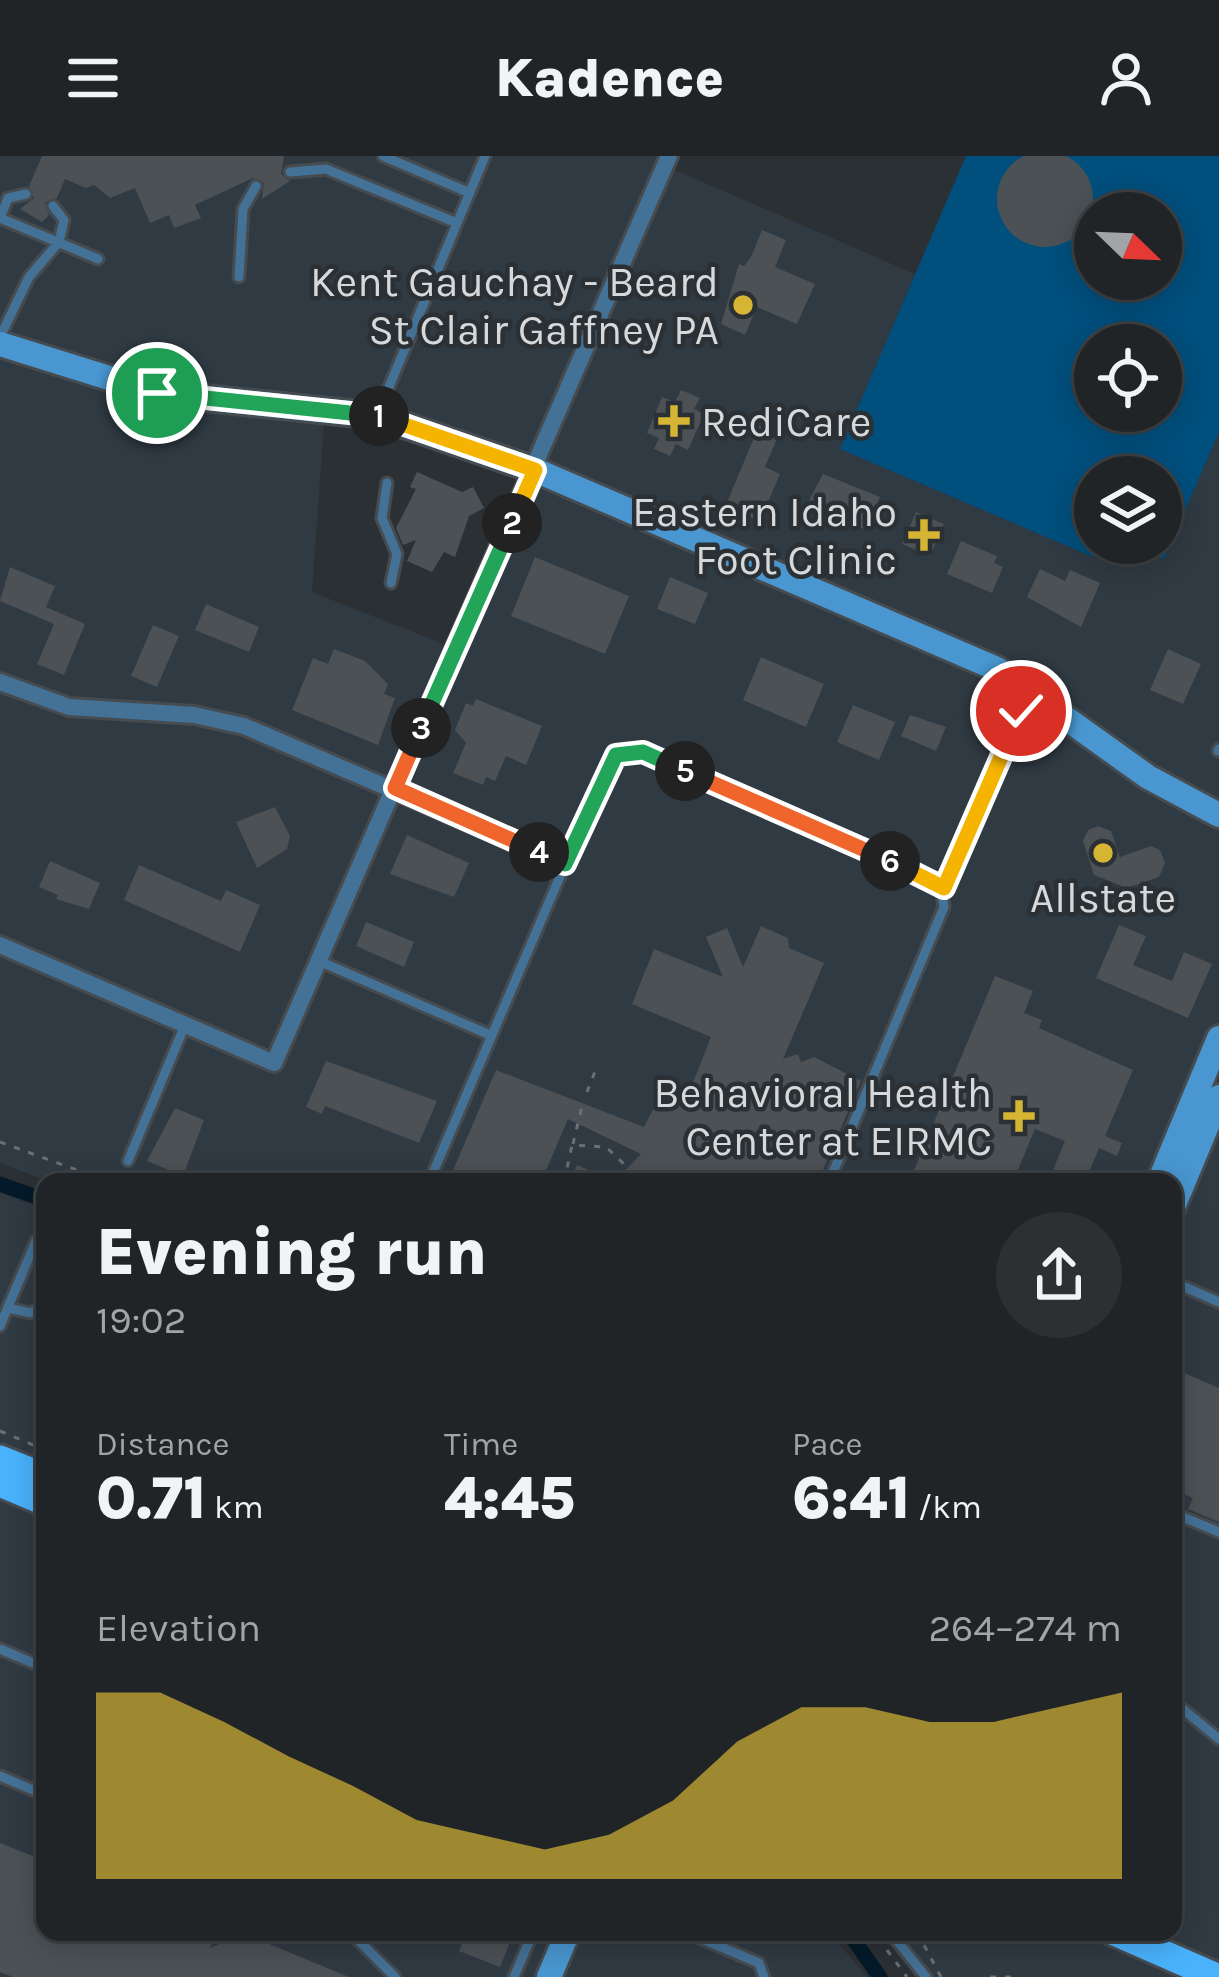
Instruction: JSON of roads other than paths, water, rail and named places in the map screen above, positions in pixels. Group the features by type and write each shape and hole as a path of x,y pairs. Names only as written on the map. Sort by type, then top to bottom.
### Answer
{"main road":[{"path":"0,341 157,393 378,416 419,425 535,470 912,628 997,669 1148,777 1219,815"},
{"path":"1163,1173 1219,1038"},
{"path":"1182,1185 1219,1097"},
{"path":"0,1459 36,1473"},
{"path":"0,1484 36,1498"},
{"path":"549,1977 564,1941"},
{"path":"1135,1941 1217,1977"}],"street":[{"path":"0,945 274,1063 669,156"},
{"path":"0,682 69,707 218,718 395,788 565,864"}],"lane":[{"path":"383,156 470,193"},
{"path":"378,416 485,156"},
{"path":"290,172 312,167 336,172 457,223"},
{"path":"239,277 242,209 256,186"},
{"path":"26,194 8,198 0,218 98,259"},
{"path":"0,341 28,277 59,242 64,220 53,206"},
{"path":"387,483 382,518 398,554 391,583"},
{"path":"833,1173 944,907 944,888 1029,691"},
{"path":"433,1173 608,762 631,750 934,879 944,888"},
{"path":"319,962 490,1035"},
{"path":"128,1161 185,1025"},
{"path":"0,1326 36,1241"},
{"path":"1182,1286 1219,1301"},
{"path":"8,1308 36,1310"},
{"path":"1182,1517 1219,1532"},
{"path":"0,1649 36,1664"},
{"path":"1182,1708 1219,1739"},
{"path":"0,1776 36,1791"},
{"path":"359,1941 395,1977"},
{"path":"514,1977 529,1941"},
{"path":"707,1941 759,1963 764,1977"},
{"path":"897,1941 926,1977"}],"waterway":[{"path":"0,1184 36,1197"},
{"path":"854,1941 880,1977"}],"place":[{"name":"Kent Gauchay - Beard St Clair Gaffney PA","path":"743,305"},
{"name":"RediCare","path":"674,421"},
{"name":"Eastern Idaho Foot Clinic","path":"924,535"},
{"name":"Allstate","path":"1103,853"},
{"name":"Behavioral Health Center at EIRMC","path":"1019,1116"}]}
